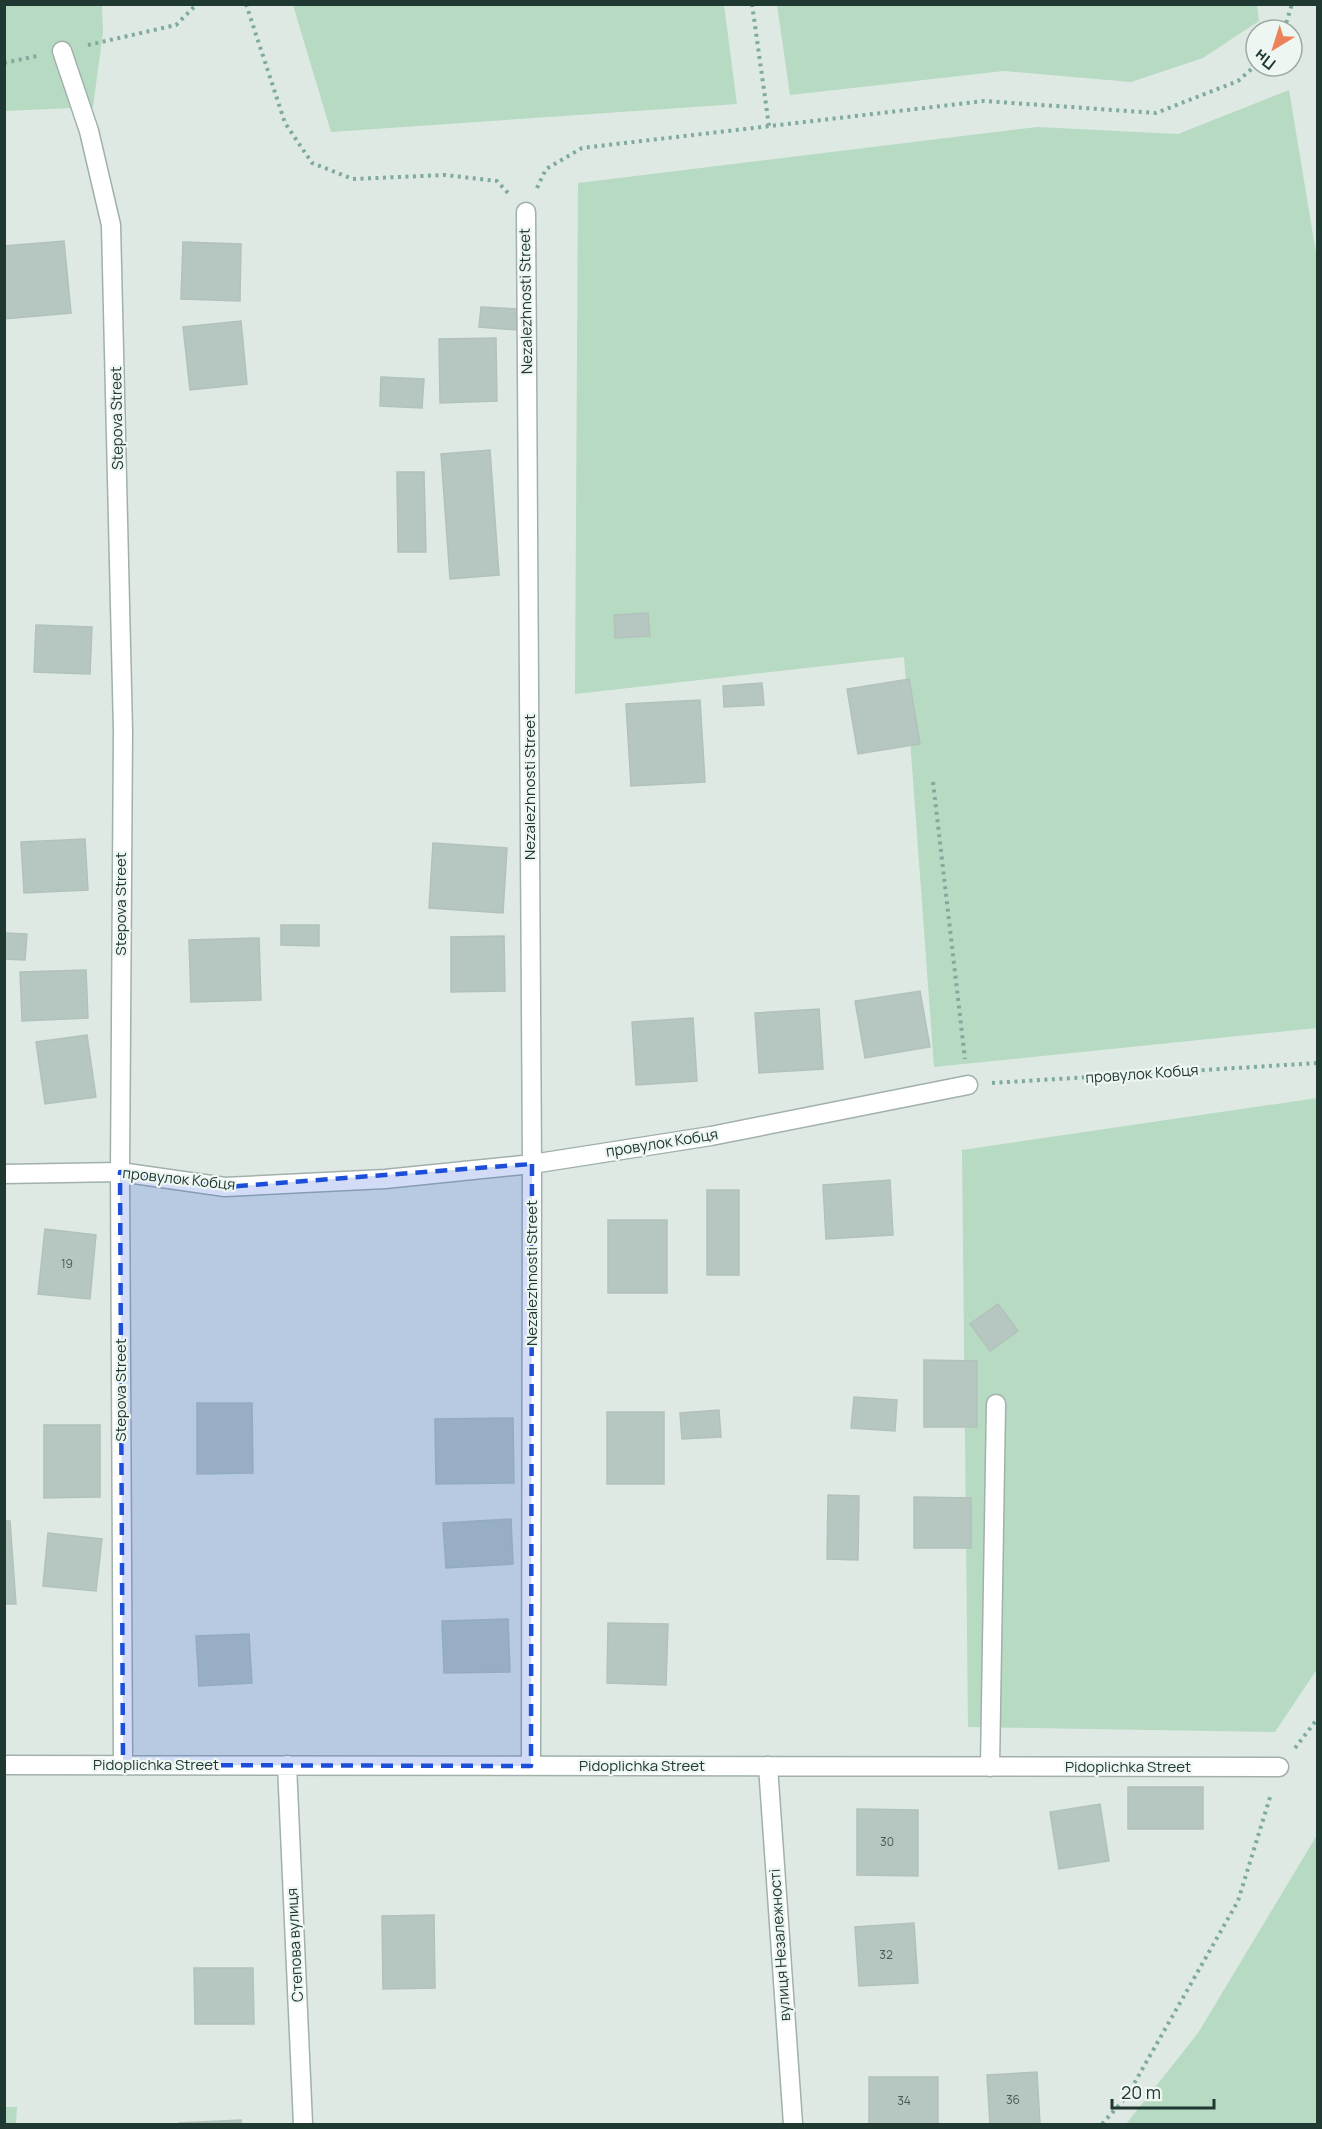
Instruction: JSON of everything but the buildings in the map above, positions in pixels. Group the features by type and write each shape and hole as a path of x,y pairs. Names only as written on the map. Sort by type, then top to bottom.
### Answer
{"street":[{"name":"Stepova Street","path":"62,51 89,131 111,225 123,731 120,1172 123,1765"},
{"name":"Nezalezhnosti Street","path":"526,212 532,1164 531,1766"},
{"name":"провулок Кобця","path":"4,1174 120,1172 225,1187 385,1179 532,1164 711,1136 968,1085"},
{"path":"990,1767 996,1404"},
{"name":"Pidoplichka Street","path":"4,1765 1280,1767"},
{"name":"Степова вулиця","path":"286,1766 303,2124"},
{"name":"вулиця Незалежності","path":"768,1766 793,2124"}],"path":[{"path":"4,63 176,25 197,4"},
{"name":"Nezalezhnosti Street","path":"246,4 285,123 312,163 353,179 445,175 497,181 526,212"},
{"path":"752,4 769,126"},
{"path":"526,212 546,169 582,148 984,101 1156,113 1238,81 1244,76"},
{"path":"933,782 968,1085"},
{"name":"провулок Кобця","path":"968,1085 1317,1063"},
{"path":"1102,2124 1127,2096 1238,1901 1280,1767 1317,1718"}],"highlighted area":[{"path":"532,1164 531,1766 123,1765 120,1172 225,1187"}],"green space":[{"path":"4,5 102,5 103,32 93,107 5,111"},
{"path":"293,5 724,5 737,104 331,132"},
{"path":"777,5 1257,5 1259,18 1244,18 1244,31 1203,58 1131,82 1004,71 790,95"},
{"path":"1289,90 1318,265 1317,1028 934,1067 904,657 575,694 578,183 1037,127 1178,134"},
{"path":"1317,1098 1317,1669 1275,1732 968,1727 962,1150"},
{"path":"1317,1835 1317,2124 1126,2124 1198,2033"},
{"path":"5,2107 17,2107 16,2124 5,2124"}]}
